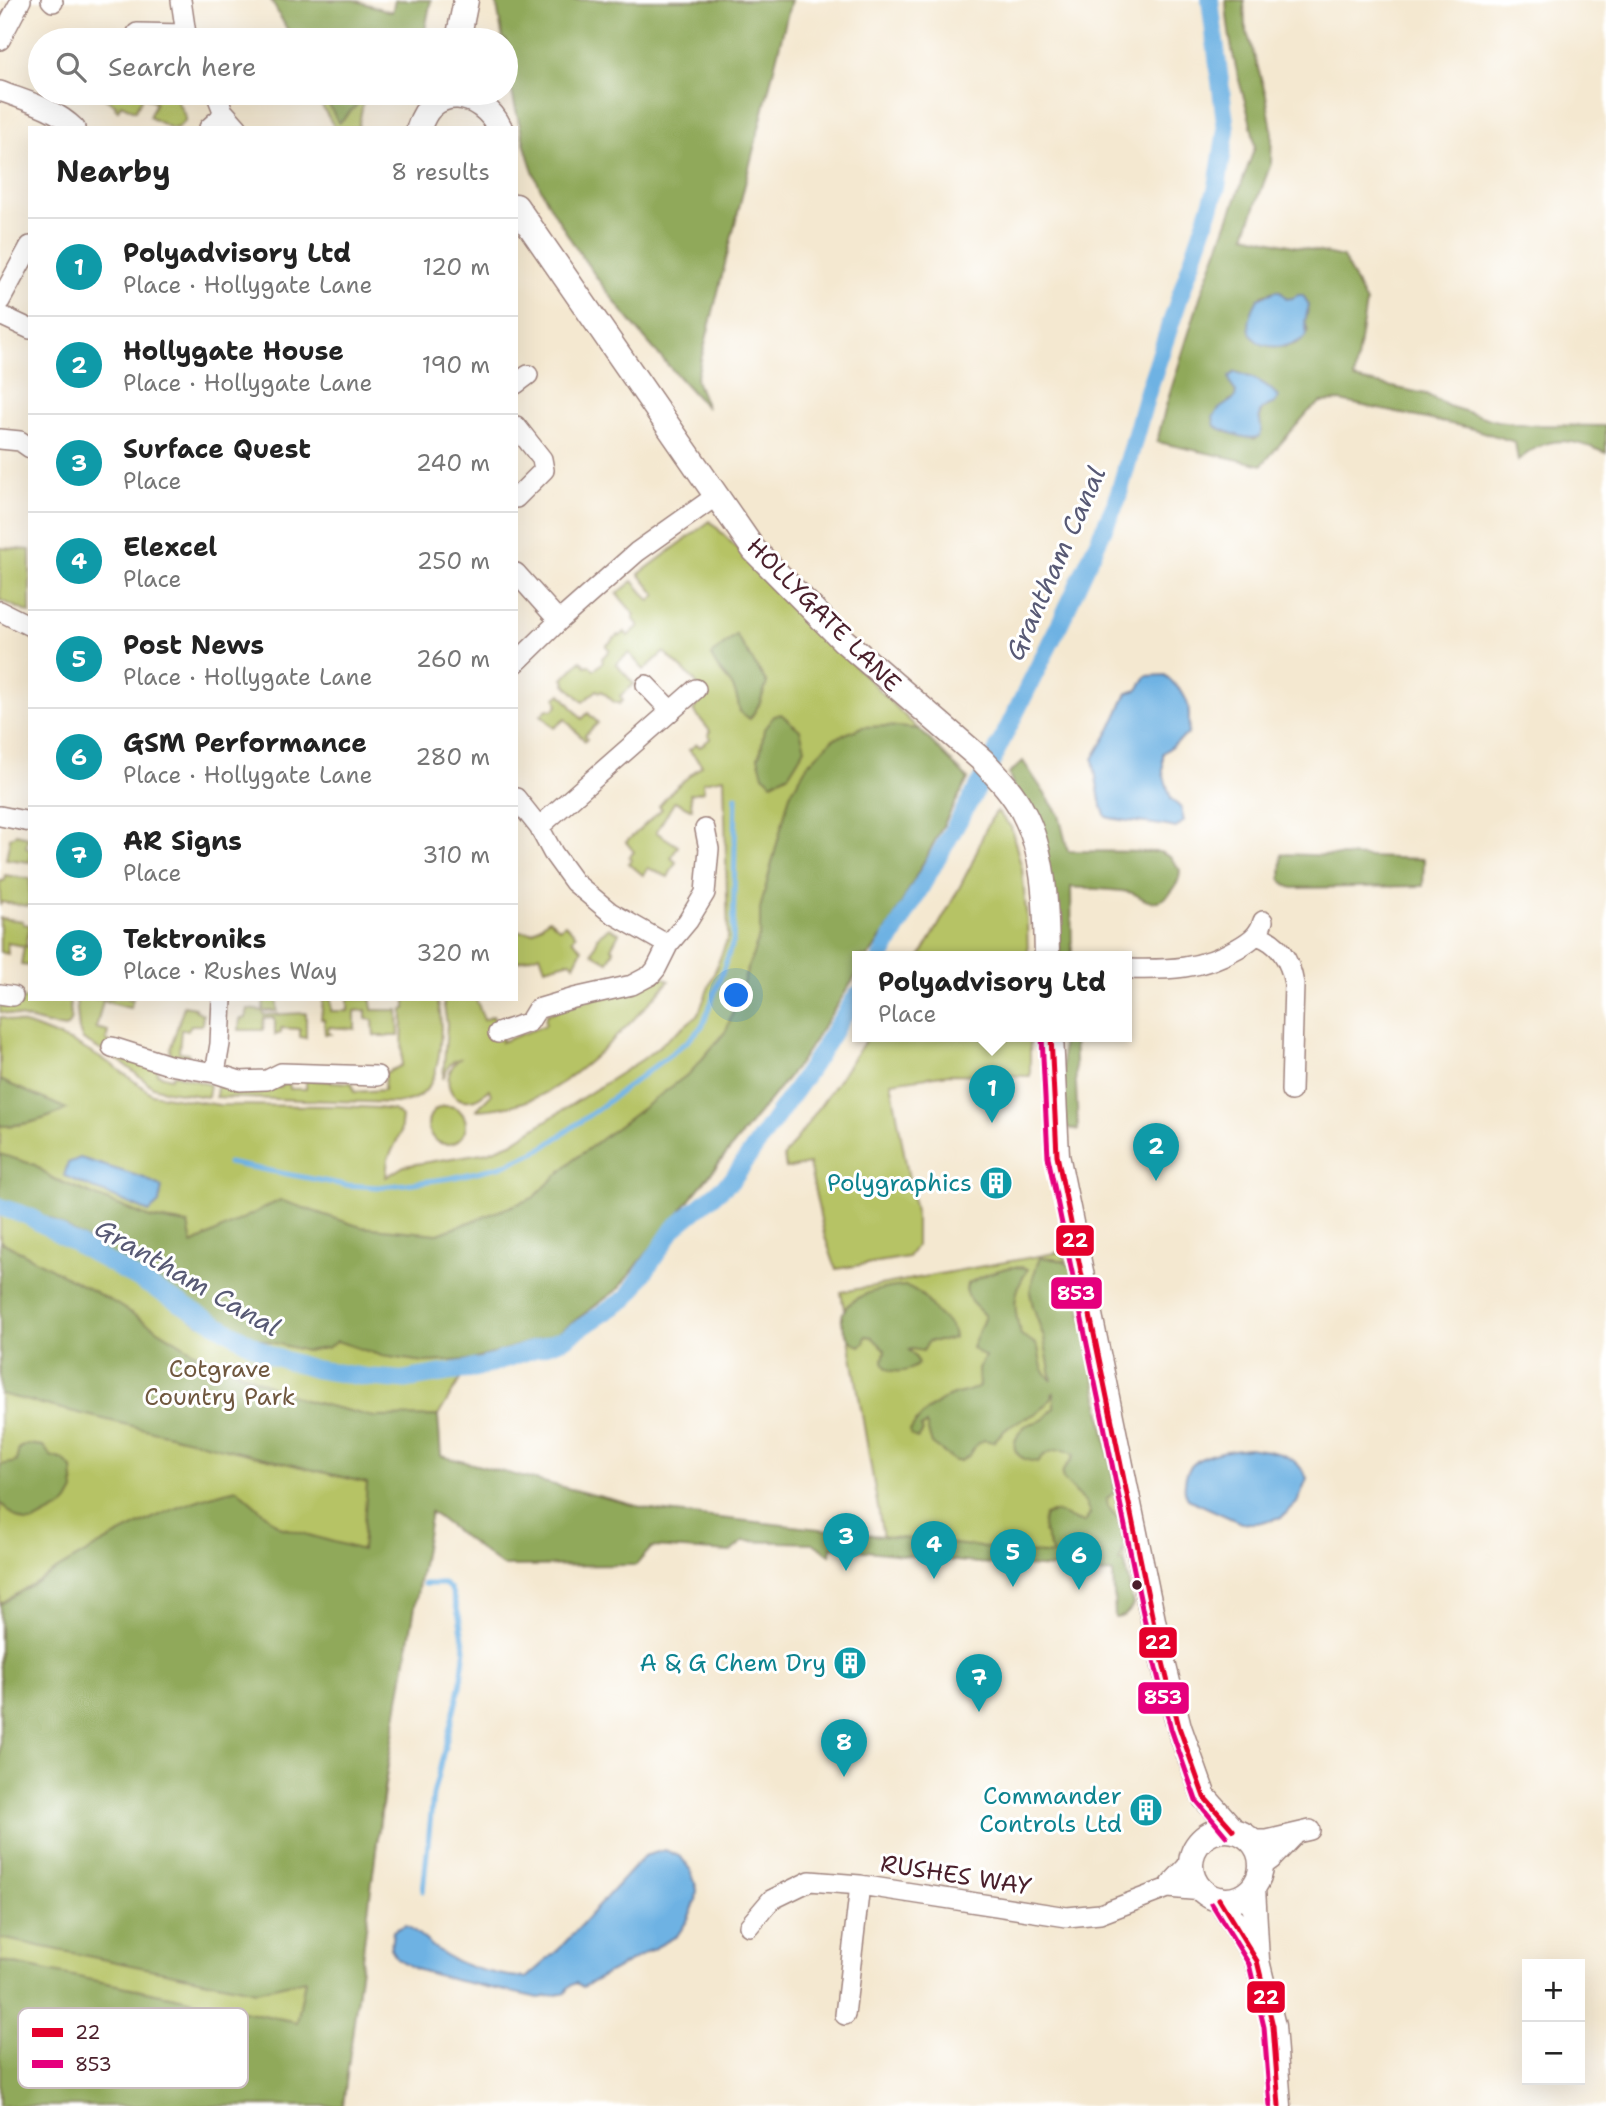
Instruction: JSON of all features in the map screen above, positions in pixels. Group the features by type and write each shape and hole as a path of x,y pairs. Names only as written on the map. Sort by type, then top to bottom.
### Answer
{"street":[{"path":"0,40 21,0"},
{"path":"181,0 186,28"},
{"path":"462,28 466,0"},
{"path":"0,92 28,102"},
{"path":"38,105 73,126"},
{"path":"211,126 220,118 220,105"},
{"path":"222,105 237,126"},
{"path":"420,126 431,105"},
{"name":"HOLLYGATE LANE","path":"518,209 754,550 844,641 990,769 1023,812 1032,834 1043,885 1048,951"},
{"path":"0,301 28,250"},
{"path":"0,315 28,328"},
{"path":"518,429 542,459 544,470 518,496"},
{"path":"0,439 20,440 28,446"},
{"path":"518,661 637,552 716,496"},
{"path":"518,575 559,621"},
{"path":"0,611 28,625"},
{"path":"646,685 670,710"},
{"path":"539,827 696,689"},
{"path":"518,801 575,882 610,912 668,945"},
{"path":"0,816 28,822"},
{"path":"498,1033 529,1022 537,1009 642,981 656,969 668,945 688,921 705,893 709,849 705,829"},
{"path":"1132,969 1204,965 1218,960 1260,928 1268,939 1278,946 1292,969 1294,984 1291,1091"},
{"path":"215,1073 220,1044 222,1001"},
{"path":"1051,1042 1057,1155 1155,1630 1179,1727 1204,1797 1260,1853 1257,1877 1257,1961 1273,2025 1279,2106"},
{"path":"113,1047 169,1065 215,1073 240,1081 267,1080 281,1073 377,1076"},
{"path":"1204,1797 1193,1876 1211,1895 1257,1961"},
{"path":"1215,1831 1242,1835 1267,1840 1303,1832 1238,1898 1168,1888 1215,1831"},
{"name":"RUSHES WAY","path":"749,1926 771,1900 810,1881 860,1885 1066,1917 1100,1914 1168,1888"},
{"path":"845,2015 860,1885"}],"green space":[{"path":"271,0 354,0 392,12 395,0 431,0 425,28 286,28"},
{"path":"496,0 791,0 696,380 707,408 617,304 569,237 542,192 530,161 515,105 518,105 518,28 501,28"},
{"path":"1226,0 1244,0 1245,25 1266,95 1272,130 1271,163 1245,235 1343,257 1366,303 1354,379 1426,394 1448,406 1497,421 1529,425 1606,426 1606,453 1582,444 1560,441 1539,446 1518,461 1515,442 1470,428 1340,401 1321,402 1308,412 1262,465 1157,442 1200,297 1255,147 1233,54","holes":["1280,291 1287,299 1303,295 1309,305 1305,321 1308,331 1297,343 1289,346 1265,344 1251,334 1262,295","1235,372 1264,384 1277,397 1275,403 1261,413 1262,431 1255,439 1225,431 1229,401 1235,398 1236,392 1231,385"]},
{"path":"123,105 138,105 135,111"},
{"path":"155,105 179,105 185,121 179,126 167,126 149,117"},
{"path":"321,105 363,105 358,126 334,126"},
{"path":"329,105 357,105 339,123"},
{"name":"Cotgrave Country Park","path":"710,521 968,779 891,923 872,951 852,951 852,982 800,1062 618,1289 558,1333 472,1360 438,1416 350,2030 248,2052 248,2008 18,2008 18,2088 83,2088 0,2106 0,1017 72,1042 111,1064 152,1094 219,1105 339,1106 393,1110 402,1117 400,1134 388,1159 386,1177 404,1166 488,1152 511,1143 643,1059 698,1015 728,937 724,778 703,782 704,791 690,794 692,809 675,801 656,832 678,846 671,858 676,862 668,877 648,868 643,875 628,863 634,852 626,842 662,809 659,806 672,791 702,765 689,750 697,744 700,747 711,738 708,735 710,731 693,710 705,696 693,679 664,652 644,670 629,653 616,664 634,684 620,696 623,700 619,704 597,690 583,702 563,679 581,660 594,670 610,650 606,646 618,635 625,632 628,636 639,626 633,618 635,615 617,594 633,581 650,601 656,595 639,574"},
{"path":"0,548 28,550 28,612 0,600"},
{"path":"736,635 767,683 760,703 750,719 740,712 733,687 711,655"},
{"path":"561,694 582,719 588,713 598,723 585,735 585,741 565,719 554,728 541,715 547,709 553,710 558,705 556,698"},
{"path":"781,714 800,730 805,748 789,774 772,783 763,775 758,757 764,729 774,716"},
{"path":"862,727 919,729 968,779 891,923 872,951 852,951 852,982 800,1062 618,1289 558,1333 472,1360 425,1362 382,1356 337,1341 327,1348 306,1351 199,1324 146,1290 99,1247 51,1219 0,1202 0,1154 35,1165 52,1178 150,1218 188,1224 192,1244 280,1200 361,1227 438,1234 533,1198 572,1161 691,1072 726,1031 760,934 760,909 790,794 808,764 833,739"},
{"path":"1023,761 1059,815 1068,851 1160,852 1170,857 1180,870 1178,882 1171,893 1161,900 1148,901 1128,892 1071,887 1072,951 1060,951 1056,899 1009,774"},
{"path":"997,811 1011,827 1022,869 1028,951 923,951 959,889"},
{"path":"16,834 28,837 28,862 6,859 10,838"},
{"path":"1282,854 1424,859 1423,886 1293,888 1281,880"},
{"path":"5,875 28,879 28,906 1,902 0,906 0,881 4,881"},
{"path":"0,918 23,921 23,924 28,925 28,966 21,965 24,946 7,943 8,954 0,952"},
{"path":"549,919 559,928 565,924 576,935 572,939 582,949 574,965 571,961 545,968 540,954 518,961 518,931 533,932"},
{"path":"609,928 619,933 611,948 614,950 608,962 592,953 597,937"},
{"path":"660,976 669,981 624,1029 588,1062 570,1077 535,1098 521,1103 476,1110 491,1095 489,1089 475,1099 459,1099 453,1094 448,1081 449,1074 459,1059 450,1064 443,1079 447,1024 443,1001 477,1001 484,1020 493,1016 495,1021 509,1016 501,1042 546,1025 547,1014"},
{"path":"17,998 28,1001 69,1001 70,1022 65,1028 0,1012 0,1006 14,1008"},
{"path":"76,1001 103,1001 96,1028 108,1031 106,1041 158,1068 157,1074 171,1078 174,1074 210,1085 208,1097 153,1087 121,1062 83,1040 79,1030"},
{"path":"103,1001 132,1001 130,1008"},
{"path":"264,1001 277,1001 277,1011 263,1011"},
{"path":"323,1001 331,1001 331,1011 348,1011 348,1001 372,1001 372,1010 398,1010 399,1036 374,1036 373,1020 366,1019 366,1010 355,1011 355,1029 329,1027 328,1032 331,1034 325,1034 324,1019 321,1019"},
{"path":"406,1001 437,1001 439,1009 440,1049 434,1076 429,1086 416,1098 396,1103 216,1097 217,1086 270,1089 281,1087 289,1081 290,1089 306,1089 306,1080 352,1083 354,1092 384,1090 385,1073 402,1063 403,1009 406,1009"},
{"path":"184,1006 195,1008 203,1014 202,1025 191,1025 188,1030 181,1029 179,1052 189,1053 189,1060 172,1058 170,1050"},
{"path":"248,1009 263,1011 264,1015 306,1013 306,1038 300,1037 300,1029 281,1028 281,1033 275,1035 273,1018 264,1018 263,1030 239,1030 240,1019 246,1018"},
{"path":"865,1042 1030,1042 1030,1076 949,1074 891,1082 916,1217 916,1246 908,1257 836,1269 824,1234 809,1164 786,1169 784,1156"},
{"path":"1062,1042 1074,1042 1078,1130 1068,1128 1064,1123"},
{"path":"0,1080 67,1109 34,1121 0,1126"},
{"path":"447,1106 460,1112 466,1125 460,1138 447,1144 434,1138 428,1125 434,1112"},
{"path":"0,1241 110,1300 196,1353 300,1399 374,1417 438,1416 441,1456 657,1511 1053,1555 1044,1530 1045,1515 1057,1513 1085,1522 1090,1514 1085,1502 1063,1479 1064,1469 1074,1455 1054,1451 1038,1462 1030,1461 1019,1456 1015,1442 1024,1427 1044,1419 1054,1408 1054,1392 1043,1408 1013,1424 993,1442 984,1440 976,1445 970,1455 961,1461 955,1461 932,1444 926,1424 921,1428 923,1431 918,1439 911,1435 910,1431 923,1415 941,1401 979,1386 978,1369 985,1357 972,1348 985,1316 971,1302 966,1290 967,1284 997,1271 1014,1267 1028,1269 1017,1293 1016,1317 1021,1335 1037,1345 1042,1367 1052,1381 1044,1338 1030,1292 1040,1257 1065,1261 1074,1270 1114,1482 1114,1492 1107,1502 1123,1529 1124,1545 1119,1562 1125,1563 1133,1605 1126,1614 1115,1618 1113,1573 1091,1574 1081,1570 965,1562 831,1547 830,1555 813,1543 744,1541 730,1552 652,1547 636,1565 502,1566 431,1512 384,1788 343,2106 0,2106 0,1961 229,2008 18,2008 18,2088 248,2088 248,2012 297,2022 305,1980 256,1991 0,1938 0,1604 85,1553 145,1522 206,1497 237,1489 280,1527 362,1550 367,1483 0,1394"},
{"path":"1060,1252 1066,1258 1123,1528 1125,1563 883,1537 841,1292"},
{"path":"906,1286 926,1300 950,1326 954,1338 929,1341 923,1351 909,1350 918,1364 898,1372 885,1366 885,1350 872,1337 866,1336 860,1346 855,1344 846,1334 842,1320 844,1310 860,1296"},
{"path":"27,1444 43,1446 51,1456 63,1460 72,1468 74,1491 68,1502 34,1522 17,1518 0,1503 0,1465 16,1462 19,1448"}],"water":[{"path":"1280,291 1287,299 1303,295 1309,305 1305,321 1307,335 1285,346 1260,343 1254,338 1249,327 1252,310 1258,299"},
{"path":"1161,327 1174,331 1153,395 1142,391"},
{"path":"1235,372 1264,384 1278,397 1275,403 1260,413 1260,436 1255,438 1244,437 1215,426 1213,417 1219,409 1235,398 1236,392 1229,377"},
{"path":"1165,675 1184,695 1189,714 1188,734 1163,753 1163,773 1171,799 1181,808 1184,821 1176,828 1106,817 1100,801 1093,759 1127,693 1138,690 1146,676"},
{"path":"80,1158 144,1178 162,1187 159,1203 149,1212 64,1176 68,1163"},
{"path":"1249,1448 1275,1452 1290,1458 1307,1478 1297,1503 1282,1517 1257,1523 1241,1523 1188,1499 1185,1483 1192,1465 1208,1455"},
{"path":"665,1850 681,1857 691,1871 697,1889 696,1901 687,1921 677,1936 583,1987 576,1983 569,1987 566,1993 539,1998 415,1969 397,1958 391,1948 393,1931 406,1925 446,1956 467,1966 490,1973 526,1978 559,1949 644,1856"}],"waterway":[{"name":"Grantham Canal","path":"884,951 990,769 1117,500 1148,391 1217,187 1226,130 1210,0"},
{"path":"228,1163 345,1185 378,1187 451,1178 502,1166 543,1148 598,1109 689,1040 703,1025 733,942 736,796"},
{"name":"Grantham Canal","path":"0,1207 28,1216 272,1356 314,1369 402,1380 481,1367 564,1339 627,1298 674,1228 732,1180 852,1003"},
{"path":"423,1891 433,1795 460,1687 465,1649 451,1589 444,1584 424,1584"}],"transit line":[{"name":"853","path":"1042,1042 1048,1157 1147,1632 1171,1729 1196,1800 1226,1836"},
{"name":"22","path":"1051,1042 1057,1155 1155,1630 1179,1727 1204,1797 1233,1830"},
{"name":"22","path":"1219,1899 1257,1961 1273,2026 1279,2106"},
{"name":"853","path":"1212,1904 1249,1964 1264,2027 1270,2106"}],"place":[{"name":"Polyadvisory Ltd","path":"992,1123"},
{"name":"Hollygate House","path":"1156,1181"},
{"name":"Polygraphics","path":"996,1183"},
{"name":"Surface Quest","path":"846,1571"},
{"name":"Elexcel","path":"934,1579"},
{"name":"Post News","path":"1013,1587"},
{"name":"GSM Performance","path":"1079,1590"},
{"name":"A & G Chem Dry","path":"850,1663"},
{"name":"AR Signs","path":"979,1712"},
{"name":"Tektroniks","path":"844,1777"},
{"name":"Commander Controls Ltd","path":"1146,1810"}]}
